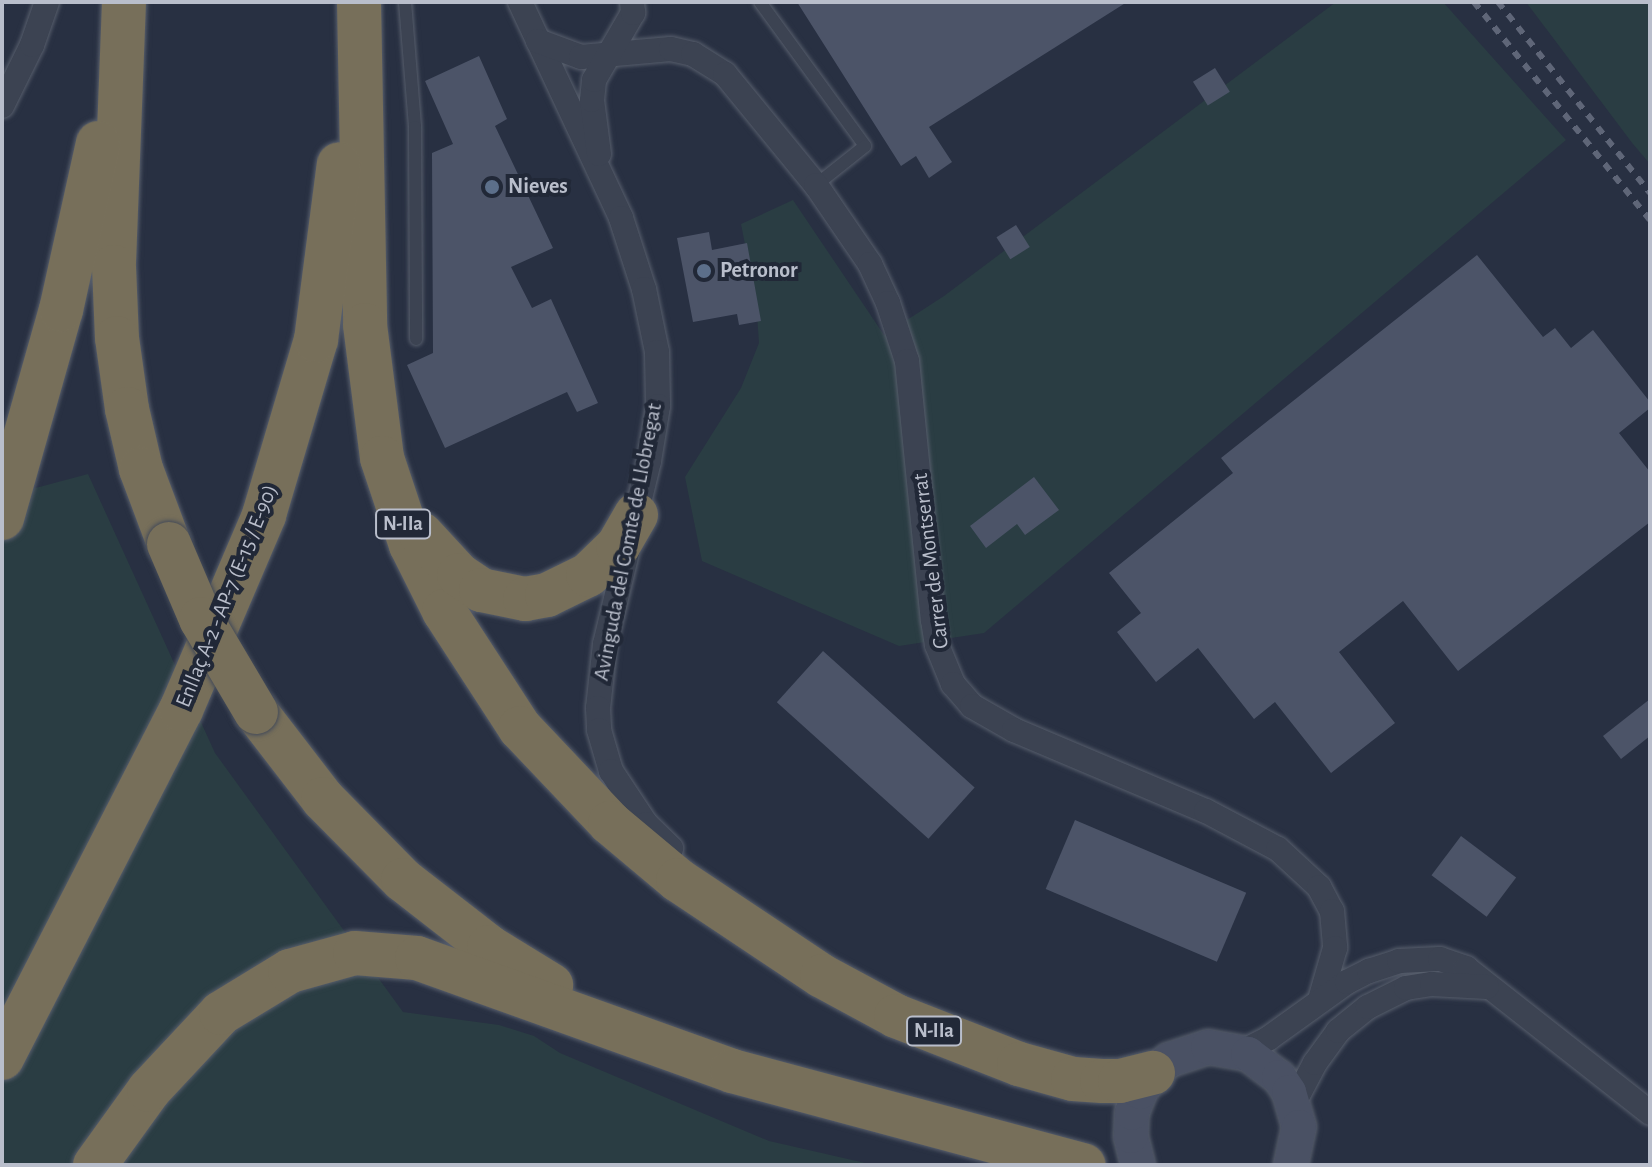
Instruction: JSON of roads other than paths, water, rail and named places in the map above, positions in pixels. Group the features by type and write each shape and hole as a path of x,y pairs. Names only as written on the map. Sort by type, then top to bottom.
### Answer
{"highway":[{"name":"Enllaç A-2 - AP-7 (E-15 / E-90)","path":"2,1058 181,710 264,515 316,340 339,177 334,2"},
{"name":"N-IIa","path":"359,2 365,325 373,415 393,499 444,611 520,728 610,823 678,880 735,921 871,1002 970,1046 1073,1079 1120,1081 1153,1073"},
{"path":"2,518 61,310 124,10"},
{"path":"124,10 114,267 117,338 127,409 141,469 201,619 256,712 323,799 403,880 443,913 544,981 711,1064"},
{"path":"393,499 459,575 481,590 525,599 547,595 588,575 618,546 636,515"},
{"path":"95,1165 149,1090 221,1013 290,971 355,953 417,958 711,1064 1084,1165"}],"main road":[{"name":"N-IIa","path":"1138,1165 1131,1136 1132,1113 1140,1092 1153,1073 1188,1051 1208,1047 1242,1052 1273,1070 1322,1165"},
{"path":"1291,1165 1296,1115"}],"street":[{"path":"2,106 32,45 47,2"},
{"name":"Avinguda del Comte de Llobregat","path":"520,2 602,172 644,289 657,352 658,406 605,644 599,680 599,730 608,761 623,792 646,824 719,893 735,921"},
{"name":"Avinguda del Comte de Llobregat","path":"602,172 592,100 594,80 633,13 632,2"},
{"path":"538,41 581,57 609,57"},
{"name":"Carrer de Montserrat","path":"609,57 671,49 693,54 725,74 816,185 870,264 888,303 907,361 933,620 937,645 953,684 972,706 1014,730 1206,811 1278,849 1319,887 1332,911 1335,948 1320,1000"},
{"path":"1242,1052 1269,1038 1347,982 1399,961 1440,959 1466,968 1650,1113"},
{"path":"1296,1115 1315,1063 1338,1031 1368,1007 1406,988 1432,984 1487,987"}],"lane":[{"path":"405,2 415,127 416,339"},
{"path":"760,2 865,146 816,185"}],"railway":[{"path":"1474,2 1650,220"},
{"path":"1498,2 1650,193"}],"place":[{"name":"Nieves","path":"492,187"},
{"name":"Petronor","path":"704,271"}]}
